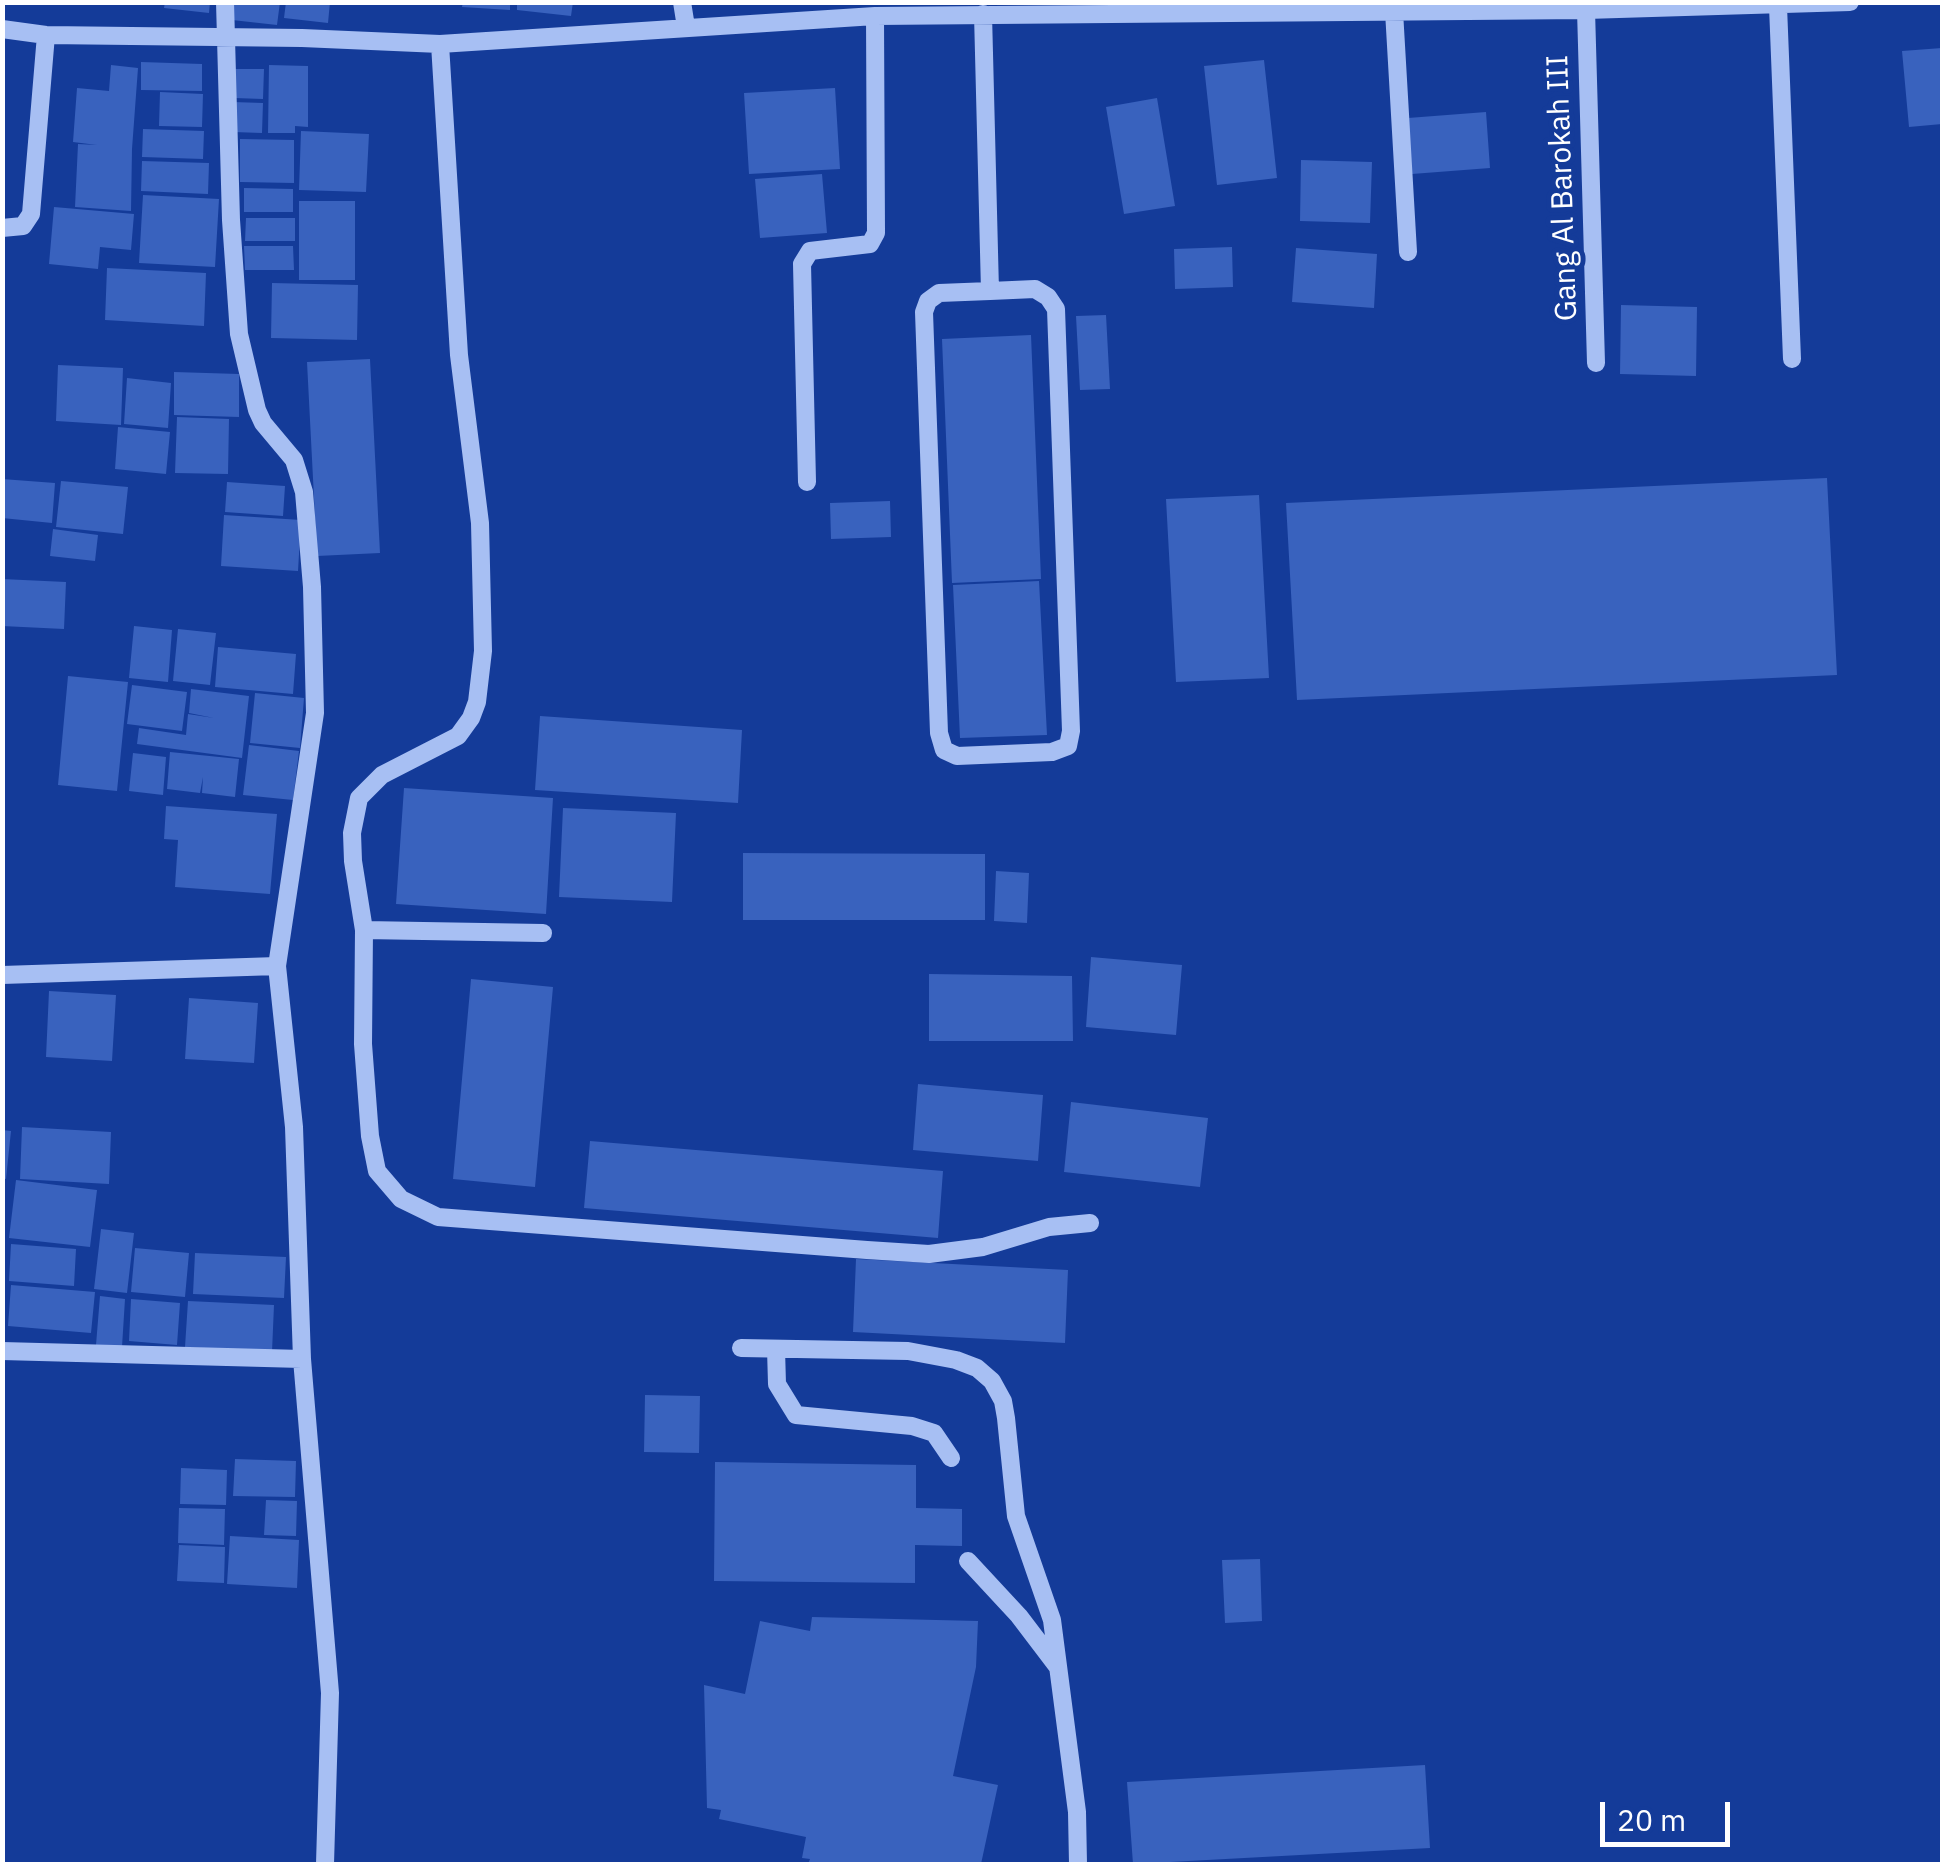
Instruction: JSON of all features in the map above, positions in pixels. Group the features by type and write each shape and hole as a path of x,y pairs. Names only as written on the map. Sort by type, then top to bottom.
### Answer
{"street":[{"path":"225,2 231,220 240,334 257,410 294,460 304,492 312,588 315,713 277,966 294,1127 302,1359 330,1693 326,1864"},
{"path":"682,2 686,27"},
{"path":"2,29 46,34 440,44 875,16 1394,11 1437,6 1586,10 1850,2"},
{"path":"1778,6 1792,359"},
{"name":"Gang Al Barokah III","path":"1586,10 1596,364"},
{"path":"1394,11 1408,252"},
{"path":"983,14 990,290"},
{"path":"807,482 802,264 810,251 870,244 876,232 875,16"},
{"path":"2,228 23,226 31,214 46,34"},
{"path":"440,44 459,355 480,523 483,651 477,702 458,736 382,776 358,798 352,833 364,930 362,1044 377,1171 401,1199 438,1218 930,1254 984,1247 1031,1232 1090,1223"},
{"path":"1035,289 1048,297 1056,309 1070,731 1068,746 1052,752 957,756 944,750 939,734 924,312 928,301 939,293 990,290 1035,289"},
{"path":"364,930 543,933"},
{"path":"2,975 277,966"},
{"path":"741,1348 908,1351 956,1360 977,1368 992,1381 1002,1401 1016,1516 1052,1620 1077,1812 1078,1864"},
{"path":"776,1350 777,1384 796,1415 912,1426 934,1433 951,1458"},
{"path":"2,1351 302,1359"},
{"path":"968,1561 1058,1666"}],"building":[{"path":"165,2 210,2 209,13 164,8"},
{"path":"234,2 280,2 277,25 232,20"},
{"path":"286,2 330,2 328,23 284,18"},
{"path":"463,2 510,2 510,10 462,7"},
{"path":"517,2 573,2 571,16 517,10"},
{"path":"1942,48 1942,124 1909,127 1902,51"},
{"path":"1264,60 1277,178 1217,185 1204,66"},
{"path":"141,62 202,64 202,91 141,90"},
{"path":"111,65 138,68 131,211 75,207 78,144 97,145 73,142 77,88 109,91"},
{"path":"269,65 308,66 308,127 295,126 295,133 268,133"},
{"path":"234,69 264,69 263,99 234,98"},
{"path":"835,88 840,169 749,174 744,93"},
{"path":"160,92 203,94 202,127 159,126"},
{"path":"1157,98 1175,206 1124,214 1106,107"},
{"path":"233,102 263,103 262,133 233,132"},
{"path":"1486,112 1490,168 1412,174 1408,118"},
{"path":"143,129 204,131 203,159 142,157"},
{"path":"301,131 369,134 366,192 299,190"},
{"path":"240,139 294,140 294,183 240,182"},
{"path":"1301,160 1372,162 1370,223 1300,221"},
{"path":"142,161 209,163 208,194 141,191"},
{"path":"822,174 827,233 760,238 755,179"},
{"path":"244,188 293,189 293,212 244,212"},
{"path":"143,195 219,199 215,267 139,263"},
{"path":"299,201 355,201 355,280 299,280"},
{"path":"54,207 134,214 131,250 100,247 98,269 49,264"},
{"path":"246,218 295,218 295,241 245,241"},
{"path":"244,246 293,246 294,270 245,270"},
{"path":"1232,247 1233,287 1175,289 1174,249"},
{"path":"1296,248 1377,254 1374,308 1292,302"},
{"path":"107,268 206,273 204,326 105,320"},
{"path":"272,283 358,285 357,340 271,338"},
{"path":"1621,305 1697,307 1696,376 1620,374"},
{"path":"1106,315 1110,389 1080,390 1076,316"},
{"path":"1031,335 1041,579 952,583 942,339"},
{"path":"370,359 380,553 317,556 307,362"},
{"path":"58,365 123,368 121,425 56,421"},
{"path":"174,372 239,374 239,417 174,415"},
{"path":"127,378 171,383 168,428 124,424"},
{"path":"177,417 229,419 228,474 175,473"},
{"path":"118,427 170,432 166,474 115,469"},
{"path":"1827,478 1837,675 1297,700 1286,503"},
{"path":"2,479 55,483 52,523 2,518"},
{"path":"61,481 128,487 123,534 56,527"},
{"path":"227,482 285,486 283,516 225,512"},
{"path":"1259,495 1269,678 1176,682 1166,499"},
{"path":"890,501 891,537 831,539 830,503"},
{"path":"224,515 301,520 298,571 221,566"},
{"path":"53,529 98,535 95,561 50,556"},
{"path":"2,579 66,582 64,629 2,626"},
{"path":"1039,581 1047,735 960,738 953,585"},
{"path":"134,626 172,630 168,682 129,678"},
{"path":"178,629 216,633 210,685 173,681"},
{"path":"218,647 296,654 293,694 215,687"},
{"path":"68,676 128,682 117,791 58,785"},
{"path":"132,685 187,692 182,731 127,724"},
{"path":"191,689 249,696 242,758 137,744 139,728 186,735 188,714 214,718 189,713"},
{"path":"255,693 304,698 300,748 250,743"},
{"path":"540,716 742,730 738,803 535,790"},
{"path":"249,745 299,751 293,800 243,795"},
{"path":"170,752 239,759 235,797 202,793 203,777 200,793 167,789"},
{"path":"133,753 166,757 163,795 129,791"},
{"path":"404,788 553,798 546,914 396,904"},
{"path":"166,806 277,814 270,894 175,887 178,840 164,839"},
{"path":"563,808 676,813 672,902 559,897"},
{"path":"743,853 985,854 985,920 743,920"},
{"path":"996,871 1029,873 1027,923 994,921"},
{"path":"1091,957 1182,965 1176,1035 1086,1027"},
{"path":"929,974 1072,976 1073,1041 929,1041"},
{"path":"471,979 553,987 535,1187 453,1179"},
{"path":"49,991 116,995 112,1061 46,1057"},
{"path":"189,998 258,1003 254,1063 185,1059"},
{"path":"918,1084 1043,1095 1038,1161 913,1150"},
{"path":"1071,1102 1208,1118 1200,1187 1064,1172"},
{"path":"22,1127 111,1132 109,1184 20,1179"},
{"path":"2,1130 11,1131 6,1179 2,1178"},
{"path":"590,1141 943,1171 938,1238 584,1208"},
{"path":"16,1180 97,1190 90,1247 9,1238"},
{"path":"101,1229 134,1233 127,1293 94,1289"},
{"path":"11,1244 76,1249 74,1286 9,1281"},
{"path":"135,1248 189,1253 185,1297 131,1292"},
{"path":"195,1253 286,1257 284,1298 193,1294"},
{"path":"856,1259 1068,1270 1065,1343 853,1332"},
{"path":"11,1285 95,1292 91,1333 8,1326"},
{"path":"100,1296 125,1299 122,1347 96,1345"},
{"path":"131,1299 180,1303 177,1345 129,1341"},
{"path":"188,1301 274,1305 272,1352 185,1347"},
{"path":"645,1395 700,1396 699,1453 644,1452"},
{"path":"235,1459 296,1461 295,1497 233,1496"},
{"path":"715,1462 916,1465 916,1508 962,1509 962,1546 915,1545 915,1583 714,1581"},
{"path":"181,1468 227,1470 226,1505 180,1504"},
{"path":"266,1500 297,1501 296,1536 264,1535"},
{"path":"179,1508 225,1509 224,1545 178,1543"},
{"path":"230,1536 299,1540 297,1588 227,1584"},
{"path":"179,1545 225,1547 224,1583 177,1581"},
{"path":"1260,1559 1262,1621 1225,1623 1222,1560"},
{"path":"812,1617 978,1621 976,1667 953,1776 998,1785 981,1864 808,1864 810,1859 802,1858 806,1837 719,1819 721,1810 707,1808 704,1685 745,1694 760,1621 810,1631"},
{"path":"1425,1765 1430,1848 1133,1864 1127,1782"}]}
